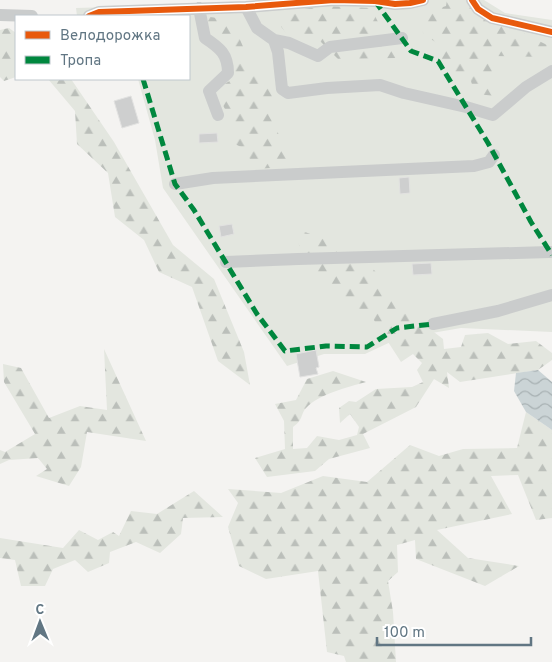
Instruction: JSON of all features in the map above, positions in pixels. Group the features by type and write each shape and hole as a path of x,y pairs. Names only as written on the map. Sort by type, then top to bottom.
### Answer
{"street":[{"path":"92,15 99,12 246,7 334,0 376,1 395,4 423,0"},
{"path":"472,0 478,9 492,18 552,32"},
{"path":"246,7 257,28 274,40 289,43 318,56 330,47 402,38"},
{"path":"199,8 205,38 218,47 228,61 228,73 209,90 218,115"},
{"path":"0,15 15,15"},
{"path":"274,40 278,52 282,89 288,93 326,88 380,86 493,115 526,87 552,71"},
{"path":"175,184 213,178 474,166 489,162 494,155"},
{"path":"226,262 298,258 550,252"},
{"path":"433,324 498,311 552,295"}],"green space":[{"path":"342,0 484,0 505,13 552,20 552,332 461,328 397,339 365,354 324,354 287,366 163,188 155,140 138,80 190,80 190,15 77,15 76,8"},
{"path":"447,0 463,0 480,18 511,27 547,45 545,57 491,56 497,96 475,94 470,78 456,80 441,57 439,45 423,33 421,14 446,6"},
{"path":"321,6 371,8 396,58 338,59 319,40 290,38 279,24 280,13"},
{"path":"203,16 217,18 234,26 248,58 272,81 273,103 269,115 287,151 285,167 256,169 243,148 235,144 232,135 237,132 215,90 236,77 230,59 206,37"},
{"path":"9,28 15,32 15,77 4,81 0,77 0,30"},
{"path":"49,80 72,80 114,142 173,245 214,279 244,352 250,385 218,361 192,287 159,272 144,240 115,217 108,173 77,144 75,111"},
{"path":"297,229 361,253 405,310 443,339 444,349 461,347 465,335 488,333 508,344 536,341 552,353 552,360 538,370 460,382 447,372 449,388 434,379 416,407 363,434 370,448 329,459 315,471 267,477 255,458 285,449 284,421 275,404 296,400 307,379 333,371 366,382 326,395 306,408 299,422 293,427 293,449 307,448 317,436 339,440 357,435 359,427 350,414 340,423 339,408 349,401 356,402 376,389 412,387 423,382 417,370 422,363 413,354 401,362 370,314 351,308 314,274 299,245"},
{"path":"104,349 146,441 87,432 81,467 69,486 36,476 47,469 38,458 9,460 0,464 0,450 5,452 35,434 4,382 3,364 21,368 49,418 80,406 107,410"},
{"path":"526,412 552,430 552,518 536,520 518,475 491,476 512,514 437,530 468,558 519,566 485,586 416,559 415,540 397,545 398,572 388,581 393,612 396,662 346,662 344,656 327,652 318,571 266,579 239,566 228,527 238,503 228,489 281,493 323,476 367,482 410,445 439,456 463,449 517,448"},
{"path":"194,491 223,517 183,518 181,534 160,553 136,542 110,552 109,563 88,572 75,560 53,569 45,586 21,586 15,560 0,558 0,538 63,548 79,530 98,540 113,532 119,536 131,511 157,514"}],"water":[{"path":"538,370 552,382 552,430 526,412 514,391 516,373"}],"building":[{"path":"131,96 139,123 122,128 114,101"},
{"path":"217,133 218,142 199,143 199,134"},
{"path":"409,177 410,193 400,194 399,178"},
{"path":"232,224 234,234 221,237 219,226"},
{"path":"431,263 432,274 413,275 412,264"},
{"path":"316,350 319,367 316,368 318,374 300,377 296,354"}],"marked path":[{"path":"375,1 411,51 438,61 488,143 531,222 552,255"},
{"path":"143,80 175,184 194,210 257,314 285,351 326,346 367,347 397,328 433,324"}],"cycle path":[{"path":"92,15 99,12 246,7 334,0 375,1 395,4 423,0"},
{"path":"472,0 478,9 492,18 552,32"}]}
